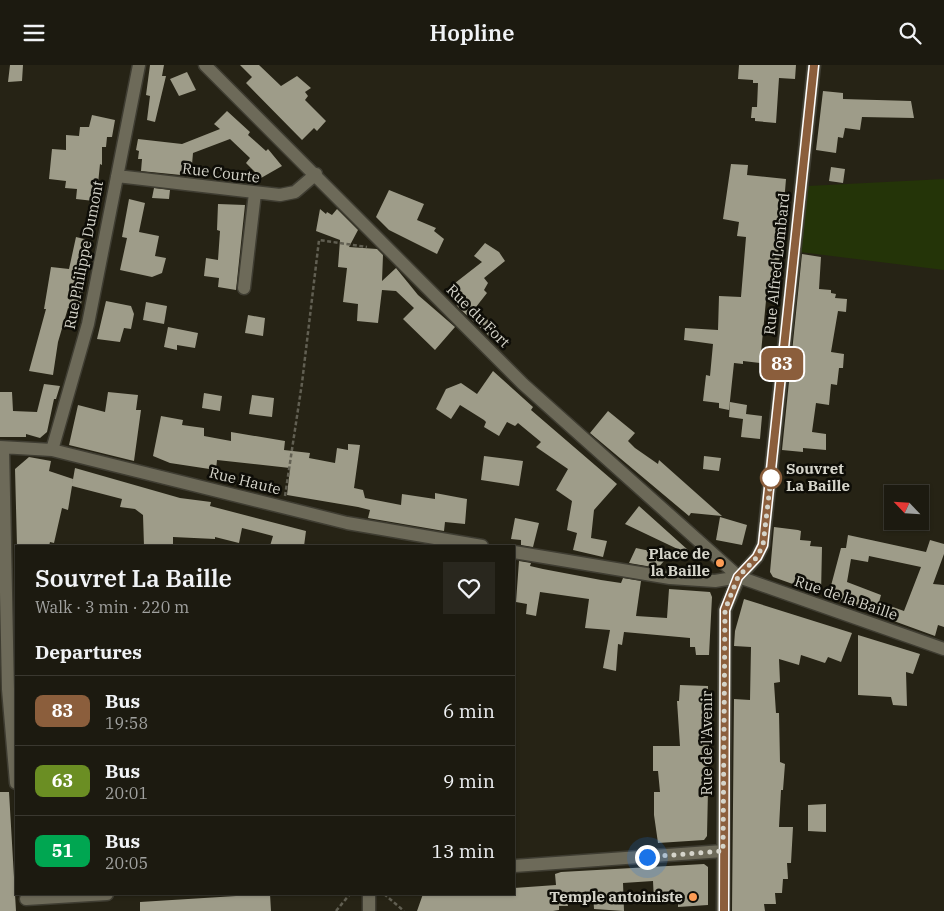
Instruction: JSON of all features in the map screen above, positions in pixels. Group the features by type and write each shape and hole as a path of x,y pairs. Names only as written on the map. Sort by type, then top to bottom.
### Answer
{"street":[{"name":"Rue Philippe Dumont","path":"52,450 88,324 139,65"},
{"name":"Rue du Fort","path":"205,65 316,174 523,385 738,577"},
{"name":"Rue Alfred Lombard","path":"738,577 757,557 763,545 769,507 814,65"},
{"name":"Rue Courte","path":"117,176 280,195 295,192 316,174"},
{"path":"244,288 255,193"},
{"path":"2,448 8,689 15,771"},
{"name":"Rue Haute","path":"2,448 52,450 347,523 476,545"},
{"path":"515,551 670,578 715,581 738,577"},
{"name":"Rue de la Baille","path":"738,577 944,649"},
{"name":"Rue de l'Avenir","path":"724,911 725,610 738,577"},
{"path":"515,866 723,851"},
{"path":"26,901 95,895"},
{"path":"369,895 369,911"}],"path":[{"path":"283,507 303,374 319,240 372,248 385,245"},
{"path":"336,911 349,895"},
{"path":"385,895 404,911"}],"green space":[{"path":"944,179 944,270 800,252 808,186"}],"building":[{"path":"10,65 23,65 22,81 8,82"},
{"path":"150,65 164,65 162,76 166,76 155,122 147,120 150,96 146,95"},
{"path":"240,65 259,65 281,86 297,76 311,88 305,92 308,96 305,100 326,121 317,131 314,128 302,140 246,83 252,77"},
{"path":"739,65 796,65 795,79 779,78 776,123 755,121 755,118 751,118 752,107 757,107 758,83 753,83 753,80 738,79"},
{"path":"187,72 196,90 179,96 170,79"},
{"path":"823,91 843,93 843,99 911,101 914,118 862,117 860,130 845,128 843,138 838,137 836,153 816,150"},
{"path":"227,111 250,132 248,135 266,151 268,149 282,166 261,178 246,163 250,158 230,139 193,153 191,176 141,171 142,159 138,159 139,151 136,150 138,139 182,144 220,129 214,124"},
{"path":"92,115 115,120 112,137 107,137 106,147 102,147 102,165 100,164 94,201 76,199 77,189 65,188 66,181 49,179 52,149 66,150 66,135 79,136 80,127 89,127"},
{"path":"731,164 748,165 747,175 786,179 778,276 775,291 767,290 760,363 743,361 743,364 734,363 729,410 719,408 719,403 703,401 706,375 710,376 713,344 684,340 685,328 718,330 719,296 741,297 746,237 737,236 739,222 723,219"},
{"path":"831,167 845,169 843,183 829,181"},
{"path":"154,188 170,190 169,199 152,198"},
{"path":"389,190 424,204 417,220 436,228 434,231 444,239 437,254 389,230 376,217"},
{"path":"129,199 145,203 139,232 159,236 155,256 166,258 162,273 152,277 120,270 127,238 122,237"},
{"path":"218,204 245,205 236,290 218,287 219,278 204,276 206,258 218,260 220,231 217,230"},
{"path":"320,209 326,214 327,212 332,215 337,209 358,230 349,247 377,249 383,255 382,281 396,268 418,295 455,327 435,350 403,319 414,308 396,291 382,290 378,323 357,321 358,304 343,302 347,268 338,267 340,240 316,231"},
{"path":"76,237 92,241 80,310 68,308 58,342 53,375 29,371 46,309 44,309 51,267 69,269"},
{"path":"485,243 499,252 505,261 484,278 488,283 484,290 487,293 476,307 496,329 489,336 458,307 446,290 482,262 474,256"},
{"path":"802,254 821,257 819,289 831,290 831,293 836,294 835,298 847,299 846,312 838,311 831,352 844,354 843,368 839,368 837,385 831,384 829,405 816,403 812,432 826,434 826,450 803,448 803,452 782,450"},
{"path":"106,301 131,306 134,314 131,329 124,328 120,342 97,339"},
{"path":"146,302 167,306 164,324 143,320"},
{"path":"248,315 265,318 263,336 245,333"},
{"path":"168,327 198,333 195,348 177,345 177,350 164,347"},
{"path":"493,371 533,407 531,410 617,484 594,510 591,538 607,541 603,557 573,550 577,533 567,530 572,501 556,490 568,469 536,447 541,442 518,423 515,426 507,422 499,436 484,427 486,422 484,420 460,405 451,419 436,409 446,389 461,383 477,394"},
{"path":"44,384 60,386 56,399 54,399 47,432 40,438 26,434 26,437 0,437 0,392 12,392 13,411 37,412"},
{"path":"108,392 138,395 136,410 141,410 134,461 69,445 78,405 105,412"},
{"path":"204,393 222,396 220,411 202,408"},
{"path":"252,395 274,398 272,417 249,414"},
{"path":"730,402 747,405 746,414 762,416 760,439 741,437 743,419 729,417"},
{"path":"608,411 635,433 628,441 635,448 658,464 659,460 722,516 691,513 689,516 590,433"},
{"path":"161,416 183,420 182,425 204,428 204,436 231,441 231,432 285,441 284,450 310,453 309,458 335,463 337,448 348,450 348,444 360,445 354,488 363,490 365,498 401,505 402,494 435,499 435,493 467,499 465,524 445,522 444,531 368,518 370,510 287,495 290,468 217,460 216,470 170,463 153,456"},
{"path":"484,456 523,461 519,486 481,480"},
{"path":"704,456 721,458 719,471 703,469"},
{"path":"29,457 51,461 49,471 73,479 72,485 75,468 180,498 211,502 210,506 306,531 304,545 270,545 273,536 242,528 239,543 215,537 215,539 173,537 173,545 144,545 143,515 135,509 120,507 122,499 72,486 68,510 62,508 54,543 50,542 49,545 17,545 15,469"},
{"path":"639,506 688,550 686,553 625,524"},
{"path":"720,517 747,525 742,545 716,540"},
{"path":"515,518 539,523 533,547 521,545 521,540 511,539"},
{"path":"774,527 801,531 800,540 811,541 810,546 822,547 821,594 773,577 770,572"},
{"path":"848,535 926,552 930,540 944,544 944,554 933,584 944,585 944,627 938,625 935,636 828,597 841,548 846,548","holes":["869,556 921,567 904,611 879,602 881,595 847,582 851,559 868,562"]},
{"path":"636,548 669,555 658,568 629,563"},
{"path":"519,561 531,563 530,566 601,580 621,583 623,578 641,581 636,616 667,618 669,589 710,592 712,597 709,655 696,655 695,647 690,647 690,638 624,632 622,645 618,644 616,671 603,668 610,630 585,628 589,599 540,592 536,616 526,614 527,604 516,602"},
{"path":"744,599 852,633 841,662 828,657 825,663 801,655 799,665 779,659 780,682 774,683 776,713 779,713 780,762 785,764 783,790 781,790 779,827 793,827 791,863 787,863 788,879 783,879 782,893 775,893 776,904 764,904 765,911 732,911 734,699 750,700 751,647 734,646 735,631"},
{"path":"858,635 920,654 913,674 906,672 907,706 893,705 891,697 858,695"},
{"path":"680,685 708,686 708,701 704,701 705,729 707,729 707,744 709,744 707,836 704,840 658,843 654,815 654,792 660,792 658,771 653,771 653,746 680,746 677,701 679,701"},
{"path":"0,792 9,792 16,911 0,911"},
{"path":"826,804 826,832 808,831 808,805"},
{"path":"704,864 708,867 708,905 678,907 678,902 654,902 653,881 623,883 624,911 594,909 593,893 589,893 567,895 568,906 559,906 559,910 553,911 417,911 423,895 515,895 515,888 556,885 555,874 561,872"},
{"path":"270,895 271,911 140,911 140,902"}],"bus line":[{"name":"83","path":"724,911 725,610 738,577 757,557 763,545 769,507 770,479 814,65"}],"place":[{"name":"Souvret La Baille","path":"771,478"},
{"name":"Place de la Baille","path":"720,563"},
{"name":"Temple antoiniste","path":"693,897"}],"route":[{"path":"647,857 723,851 725,610 738,577 757,557 763,545 771,478"}]}
